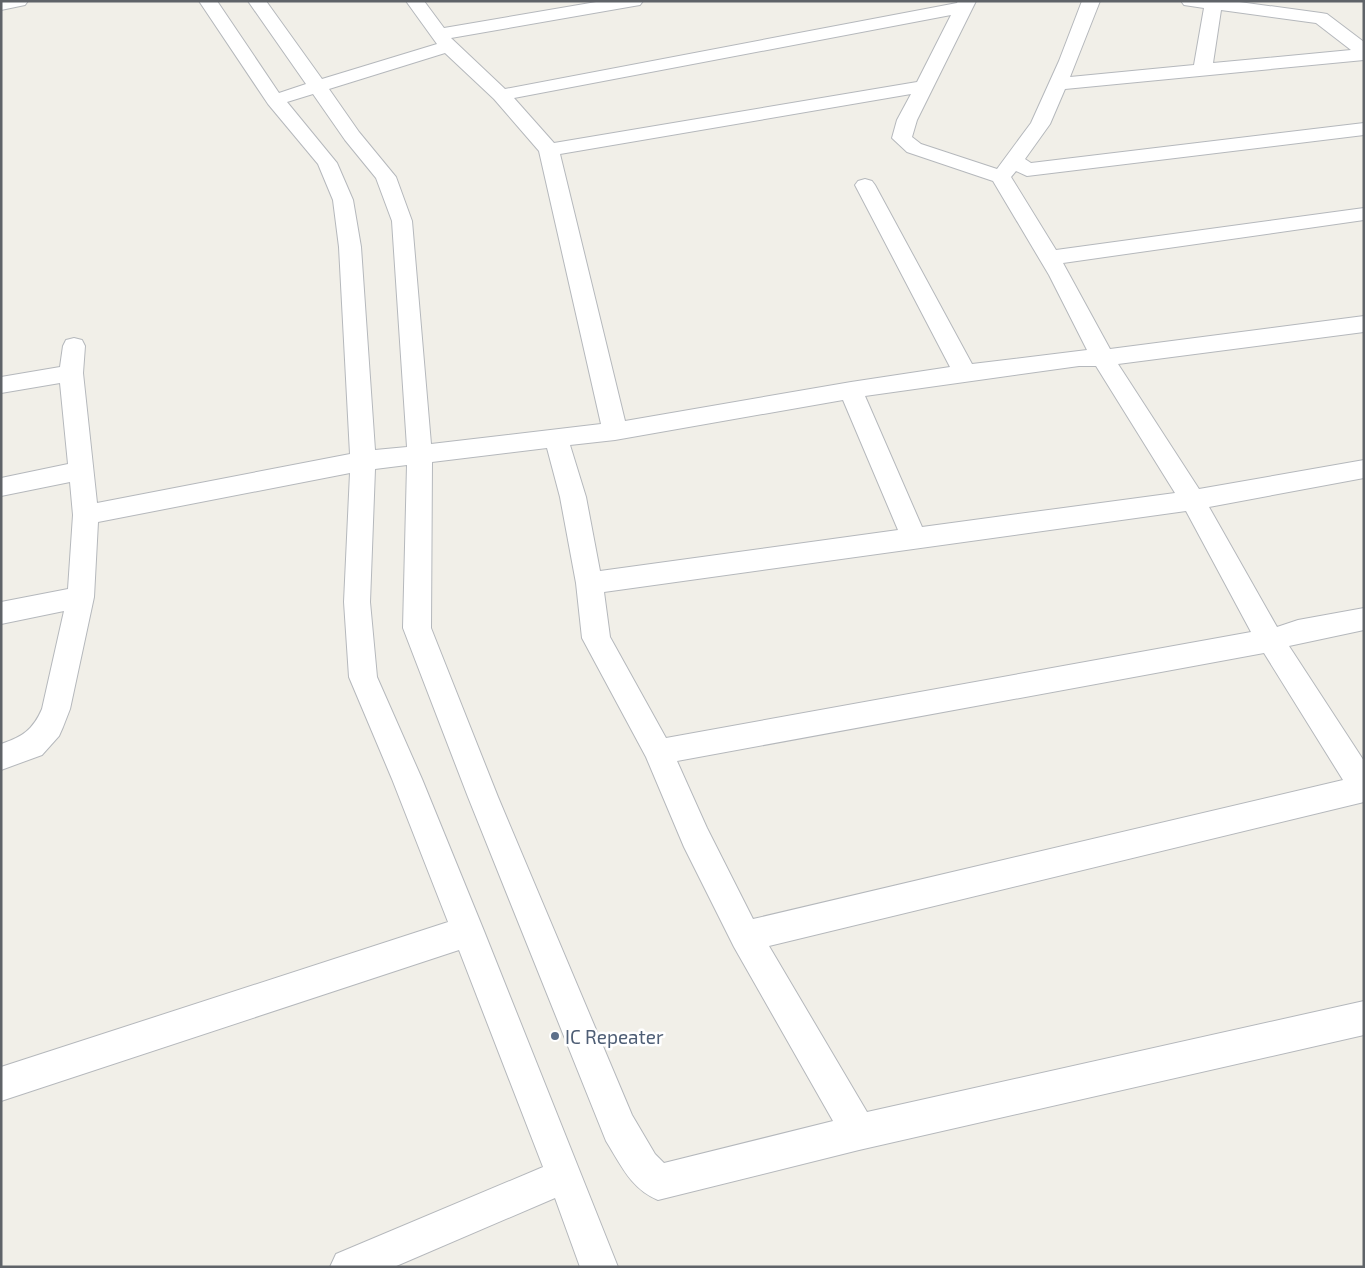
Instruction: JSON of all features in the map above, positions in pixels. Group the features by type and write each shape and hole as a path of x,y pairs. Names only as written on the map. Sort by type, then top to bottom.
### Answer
{"street":[{"path":"1,5 19,1"},
{"path":"208,1 275,100 327,163 343,200 350,247 363,460 357,602 363,677 407,779 468,931 599,1267"},
{"path":"257,1 352,136 386,177 402,221 420,454 418,628 483,797 619,1128 642,1167 658,1182 859,1132 1364,1018"},
{"path":"415,1 444,40 501,95 549,150 615,431"},
{"path":"275,100 318,88 444,40 634,1"},
{"path":"1001,177 1040,124 1091,1"},
{"path":"1190,1 1321,18 1364,52"},
{"path":"501,95 966,4"},
{"path":"745,936 1364,788 1272,640 1260,624 1193,500 1122,391 1049,258 1001,177 914,148 902,138 907,120 966,4"},
{"path":"1203,69 1213,4"},
{"path":"1058,84 1364,52"},
{"path":"549,150 925,86"},
{"path":"1013,160 1027,170 1364,129"},
{"path":"865,185 965,373"},
{"path":"1049,258 1364,214"},
{"path":"86,515 200,494 363,460 615,431 851,390 965,373 1079,358 1103,358 1201,347 1364,324"},
{"path":"1,757 32,746 49,727 56,709 81,597 86,515 71,373 74,346"},
{"path":"1,385 71,373"},
{"path":"851,390 914,538"},
{"path":"556,438 573,497 596,638 658,752 694,837 745,936 859,1132"},
{"path":"588,583 1193,500 1364,469"},
{"path":"1,487 81,471"},
{"path":"1,613 81,597"},
{"path":"658,752 1272,640 1298,631 1364,618"},
{"path":"1,1084 468,931"},
{"path":"349,1267 565,1176"}],"place":[{"name":"IC Repeater","path":"555,1036"}]}
